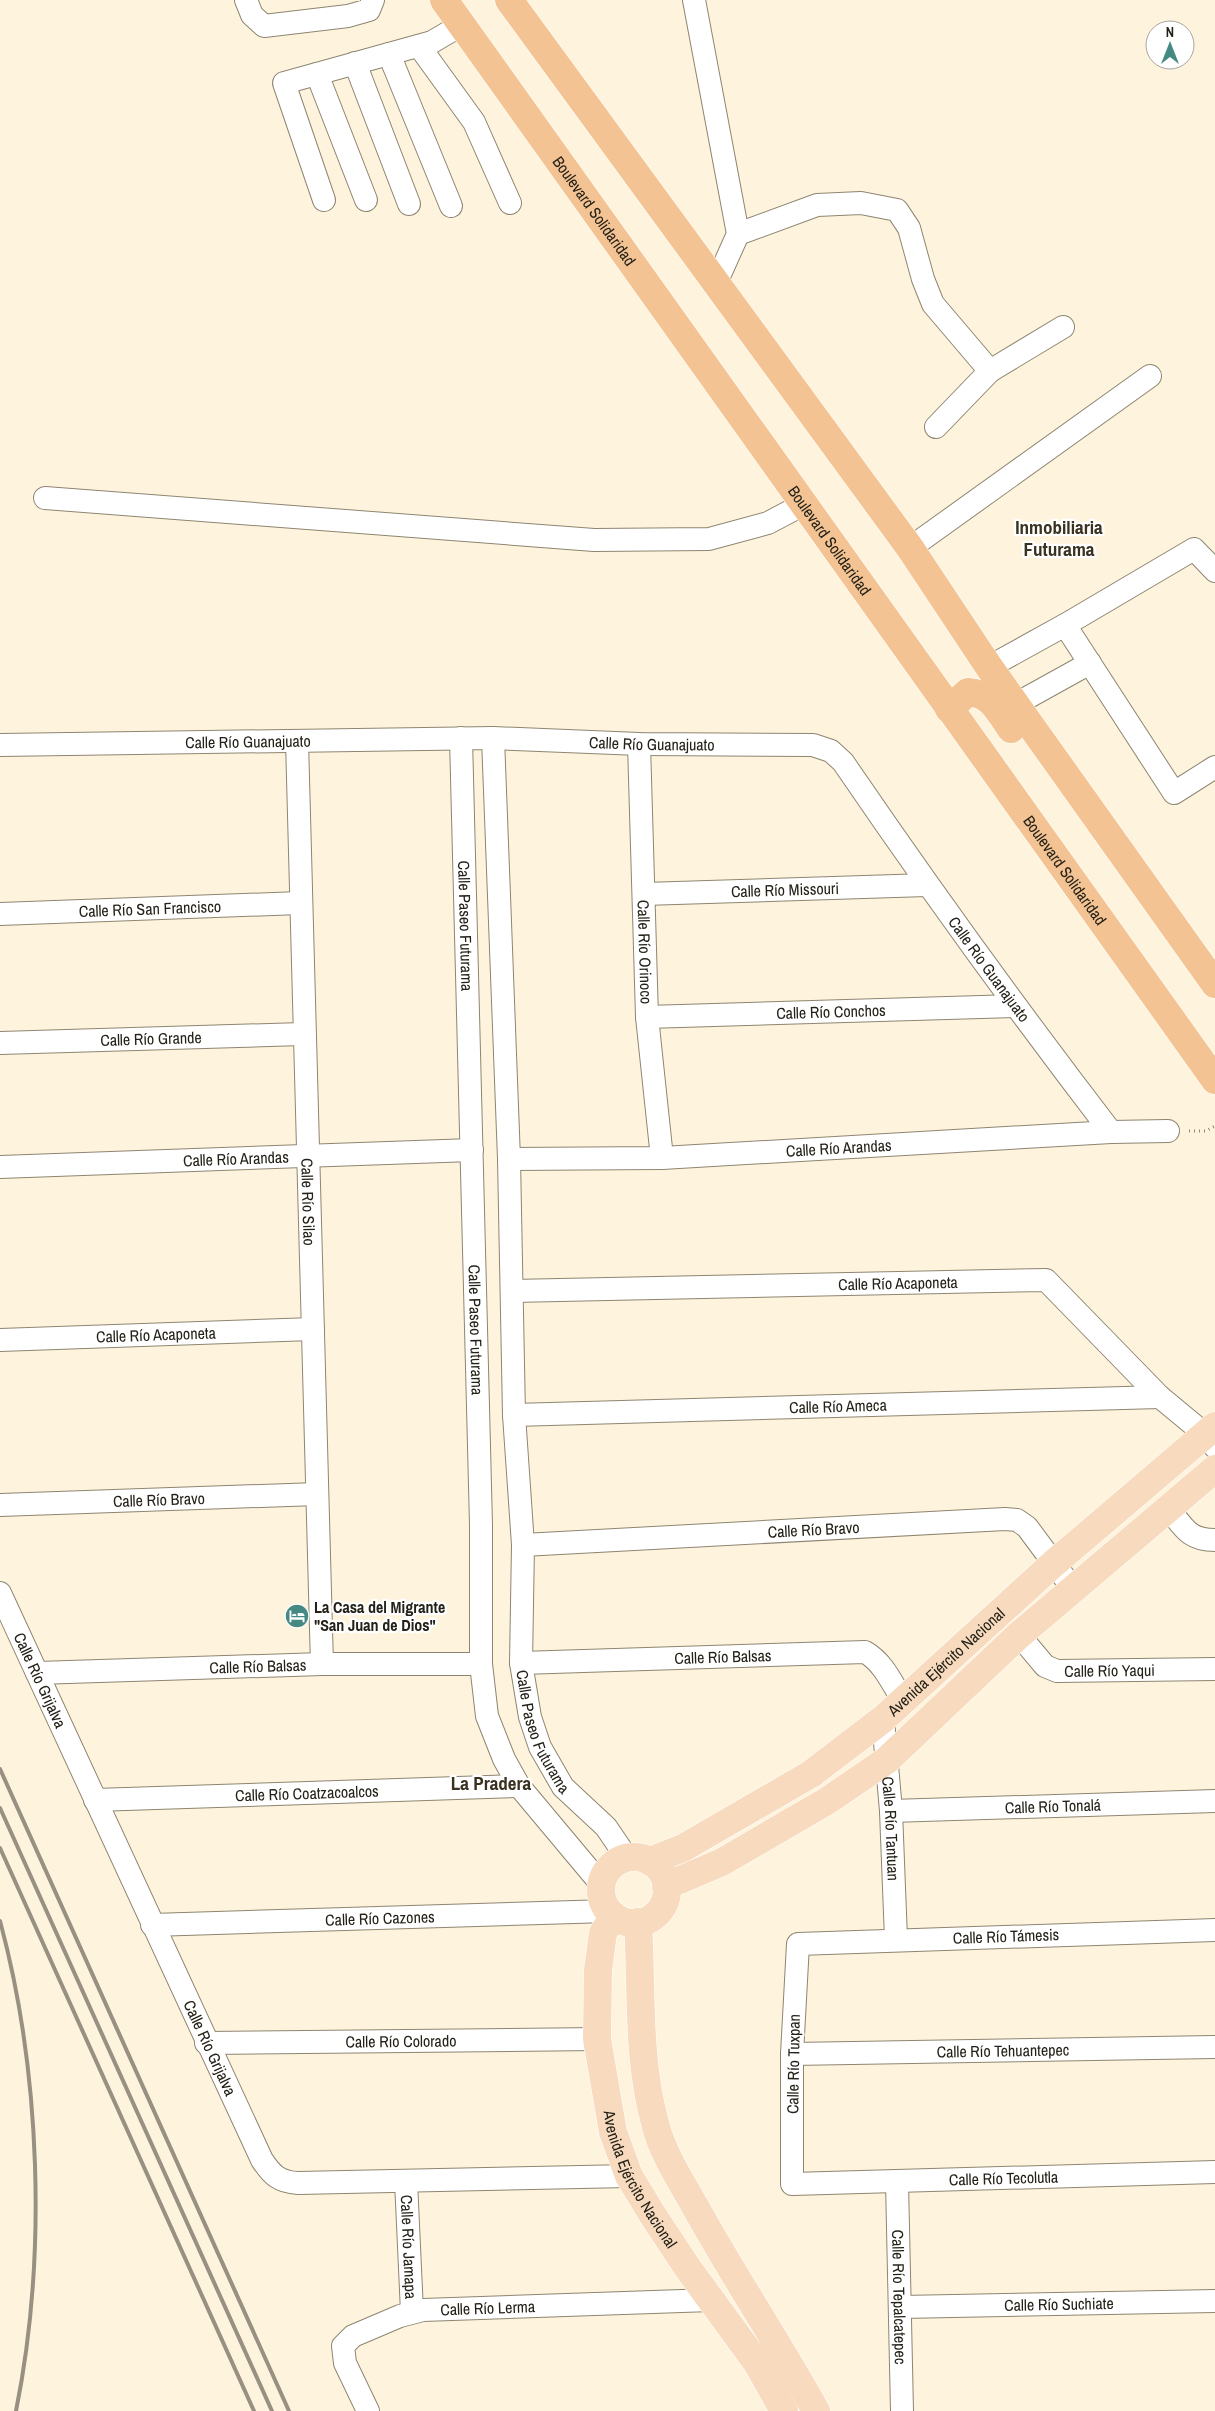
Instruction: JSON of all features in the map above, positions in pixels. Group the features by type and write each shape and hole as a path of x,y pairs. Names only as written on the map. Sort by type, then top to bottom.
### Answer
{"highway":[{"name":"Boulevard Solidaridad","path":"444,0 948,709 1215,1080"},
{"path":"509,0 910,548 989,667 1215,984"},
{"path":"948,709 968,692 980,694 990,700 1049,782 1087,829 1130,867"}],"main road":[{"name":"Avenida Ejército Nacional","path":"638,1859 683,1848 811,1774 883,1719 902,1699 1002,1612 1053,1564 1212,1436"},
{"name":"Avenida Ejército Nacional","path":"666,1886 730,1857 828,1801 887,1760 1019,1635 1215,1469"},
{"path":"638,1859 664,1876 666,1886 662,1906 648,1920 620,1917 602,1898 601,1884 606,1872 615,1863 638,1859"},
{"name":"Avenida Ejército Nacional","path":"620,1917 603,1934 598,1970 597,2038 613,2132 630,2176 687,2267 757,2363 784,2411"},
{"name":"Avenida Ejército Nacional","path":"620,1917 655,2123 671,2164 719,2250 780,2346 816,2411"}],"street":[{"path":"246,0 252,15 264,26 348,16 369,10 373,0"},
{"path":"694,0 738,234 716,284"},
{"path":"324,200 284,83 432,42 461,25"},
{"path":"419,46 474,122 510,203"},
{"path":"389,54 450,206"},
{"path":"355,63 409,204"},
{"path":"317,74 366,200"},
{"path":"738,234 817,204 861,203 897,210 909,228 923,279 933,304 990,371"},
{"path":"936,427 990,371 1063,327"},
{"path":"910,548 1150,376"},
{"path":"45,498 594,540 709,539 768,523 804,504"},
{"path":"989,667 1065,625 1194,549 1215,571"},
{"path":"1065,625 1174,793 1215,767"},
{"path":"1016,704 1090,663"},
{"name":"Calle Paseo Futurama","path":"461,738 480,1473 481,1664 487,1716 504,1759 519,1786 601,1884"},
{"name":"Calle Río Guanajuato","path":"0,744 493,738 639,744 813,745 831,751 843,762 927,885 1015,1006 1112,1132"},
{"name":"Calle Paseo Futurama","path":"493,738 509,1159 508,1221 512,1291 516,1474 522,1545 521,1663 530,1717 540,1747 563,1788 638,1859"},
{"name":"Calle Río Silao","path":"297,741 302,1034 308,1155 322,1664"},
{"name":"Calle Río Orinoco","path":"639,744 648,1017 662,1158"},
{"name":"Calle Río Missouri","path":"644,894 927,885"},
{"name":"Calle Río San Francisco","path":"0,914 300,903"},
{"name":"Calle Río Conchos","path":"648,1017 1015,1006"},
{"name":"Calle Río Grande","path":"0,1043 302,1034"},
{"path":"471,1119 506,1118"},
{"name":"Calle Río Arandas","path":"509,1159 662,1158 1112,1132 1168,1131"},
{"name":"Calle Río Arandas","path":"0,1167 472,1150"},
{"path":"473,1221 508,1221"},
{"name":"Calle Río Acaponeta","path":"512,1291 1046,1280 1160,1397 1212,1436"},
{"name":"Calle Río Acaponeta","path":"0,1340 313,1330"},
{"name":"Calle Río Ameca","path":"514,1415 1160,1397"},
{"path":"480,1473 516,1474"},
{"name":"Calle Río Bravo","path":"0,1505 317,1494"},
{"path":"1169,1509 1190,1535 1200,1540 1215,1540"},
{"name":"Calle Río Bravo","path":"522,1545 1005,1519 1017,1520 1027,1527 1053,1564 1073,1588"},
{"name":"Calle Río Grijalva","path":"0,1594 206,2043 262,2160 277,2178 285,2182 298,2183 630,2176"},
{"name":"Calle Río Yaqui","path":"1019,1635 1045,1666 1057,1671 1215,1669"},
{"name":"Calle Río Balsas","path":"521,1663 865,1652 873,1657 882,1667 902,1699"},
{"name":"Calle Río Balsas","path":"37,1673 322,1664 481,1664"},
{"name":"Calle Río Tantuan","path":"883,1719 891,1811 896,1939"},
{"name":"Calle Río Coatzacoalcos","path":"94,1800 519,1786"},
{"name":"Calle Río Tonalá","path":"891,1811 1215,1801"},
{"name":"Calle Río Cazones","path":"152,1925 620,1917"},
{"name":"Calle Río Támesis","path":"798,1944 896,1939 1215,1930"},
{"name":"Calle Río Tuxpan","path":"792,2184 792,2054 798,1944"},
{"name":"Calle Río Colorado","path":"206,2043 597,2038"},
{"name":"Calle Río Tehuantepec","path":"792,2054 1215,2047"},
{"name":"Calle Río Tecolutla","path":"792,2184 1215,2172"},
{"name":"Calle Río Jamapa","path":"406,2181 412,2312"},
{"name":"Calle Río Tepalcatepec","path":"896,2182 901,2307 902,2411"},
{"name":"Calle Río Lerma","path":"368,2411 346,2363 343,2346 353,2336 412,2312 711,2300"},
{"name":"Calle Río Suchiate","path":"901,2307 1215,2301"}],"path":[{"path":"1168,1131 1206,1130 1215,1126"}],"railway":[{"path":"0,1769 289,2411"},
{"path":"0,1808 272,2411"},
{"path":"0,1848 254,2411"},
{"path":"0,1921 14,1979 24,2040 31,2102 35,2165 32,2291 26,2352 16,2411"}],"place":[{"name":"La Casa del Migrante \"San Juan de Dios\"","path":"297,1616"}],"district":[{"name":"Inmobiliaria Futurama","path":"1059,538"},
{"name":"La Pradera","path":"491,1783"}]}
